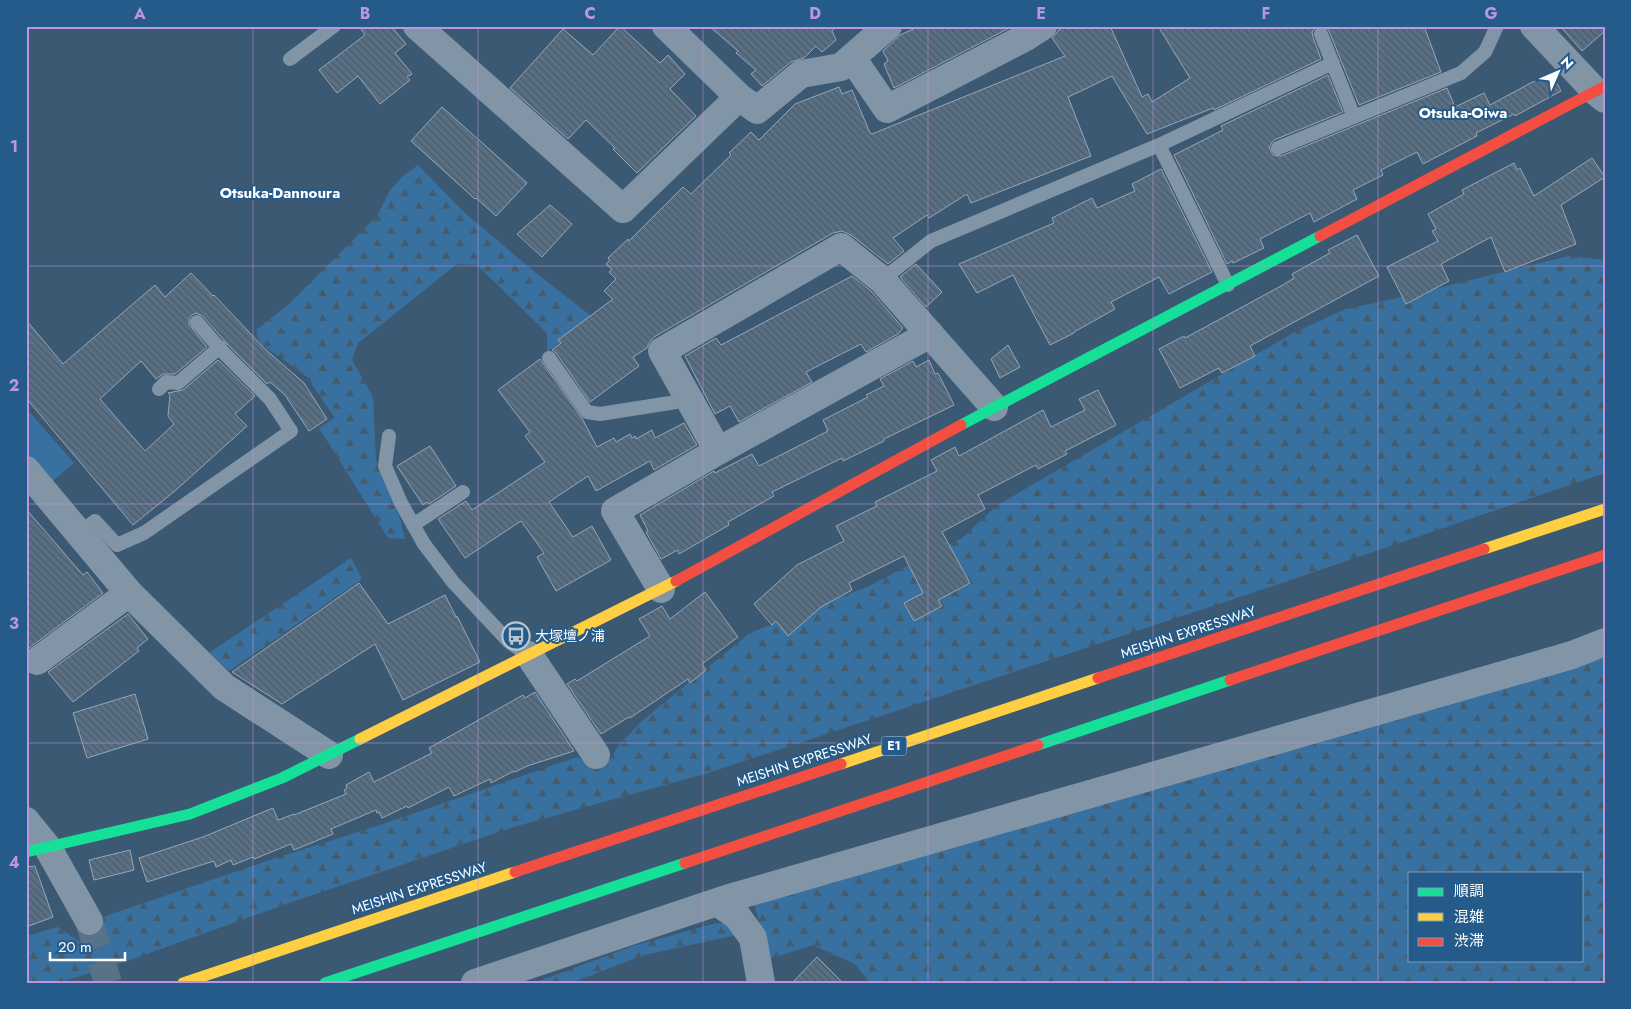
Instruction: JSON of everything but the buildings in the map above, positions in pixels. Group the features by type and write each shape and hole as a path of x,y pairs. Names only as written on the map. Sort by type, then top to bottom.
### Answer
{"main road":[{"path":"37,850 190,814 282,778 661,589 994,406 1602,92"},
{"name":"MEISHIN EXPRESSWAY","path":"183,983 1605,509"},
{"path":"325,983 1605,555"}],"street":[{"path":"417,26 623,209 740,97"},
{"path":"666,26 740,97 757,110 801,74 841,67 888,26"},
{"path":"1534,26 1602,92"},
{"path":"852,58 887,109 1030,30"},
{"path":"718,452 662,351 841,247 882,280 994,406"},
{"path":"661,589 615,512 718,452 930,334"},
{"path":"26,470 129,593 224,687 329,755"},
{"path":"37,661 129,593"},
{"path":"475,983 717,902 1572,655 1605,642"},
{"path":"529,655 596,755"},
{"path":"26,821 37,850 89,921"},
{"path":"717,902 736,916 753,938 761,983"}],"lane":[{"path":"290,59 334,26"},
{"path":"1278,148 1461,73 1485,52 1497,26"},
{"path":"1321,34 1354,117"},
{"path":"882,280 931,241 1159,144 1333,63"},
{"path":"1159,144 1228,285"},
{"path":"79,533 95,521 117,545 144,533 291,432 270,399 197,322"},
{"path":"159,389 166,382 178,383 220,348"},
{"path":"549,358 587,412 600,414 690,400"},
{"path":"389,436 385,466 401,503 424,544 453,582 509,642 529,655"},
{"path":"413,525 464,492"}],"green space":[{"path":"418,165 466,214 536,273 595,319 547,352 547,333 477,265 457,264 358,343 352,360 373,397 376,460 400,519 405,539 388,538 319,428 335,418 306,376 261,344 255,331 289,304 377,216 391,189 403,176"},
{"path":"1569,256 1605,260 1605,473 1258,591 708,773 517,826 289,903 116,965 57,983 26,983 26,936 58,927 88,947 103,944 100,918 577,757 599,767 610,760 619,745 643,720 750,633 867,587 962,538 996,506 1293,333 1346,309"},
{"path":"26,408 74,463 49,484 26,458"},
{"path":"351,558 362,579 229,671 209,653"},
{"path":"1605,656 1605,983 870,983 855,964 812,945 770,959 754,904 1090,805 1405,718"},
{"path":"716,923 727,923 737,935 644,955 571,983 534,983 633,946"}],"tunnel":[{"path":"89,921 108,983"}],"traffic: fast":[{"path":"961,425 1320,236"},
{"path":"1038,745 1230,680"},
{"path":"26,852 190,814 282,778 360,739"},
{"path":"325,983 685,863"}],"traffic: slow":[{"path":"1484,549 1605,509"},
{"path":"360,739 676,581"},
{"path":"841,764 1098,678"},
{"path":"183,983 515,872"}],"traffic: jam":[{"path":"1320,236 1605,86"},
{"path":"676,581 961,425"},
{"path":"1098,678 1484,549"},
{"path":"1230,680 1605,555"},
{"path":"685,863 1038,745"},
{"path":"515,872 841,764"}],"place":[{"name":"大塚壇ノ浦","path":"516,636"}],"district":[{"name":"Otsuka-Oiwa","path":"1463,113"},
{"name":"Otsuka-Dannoura","path":"280,193"}]}
